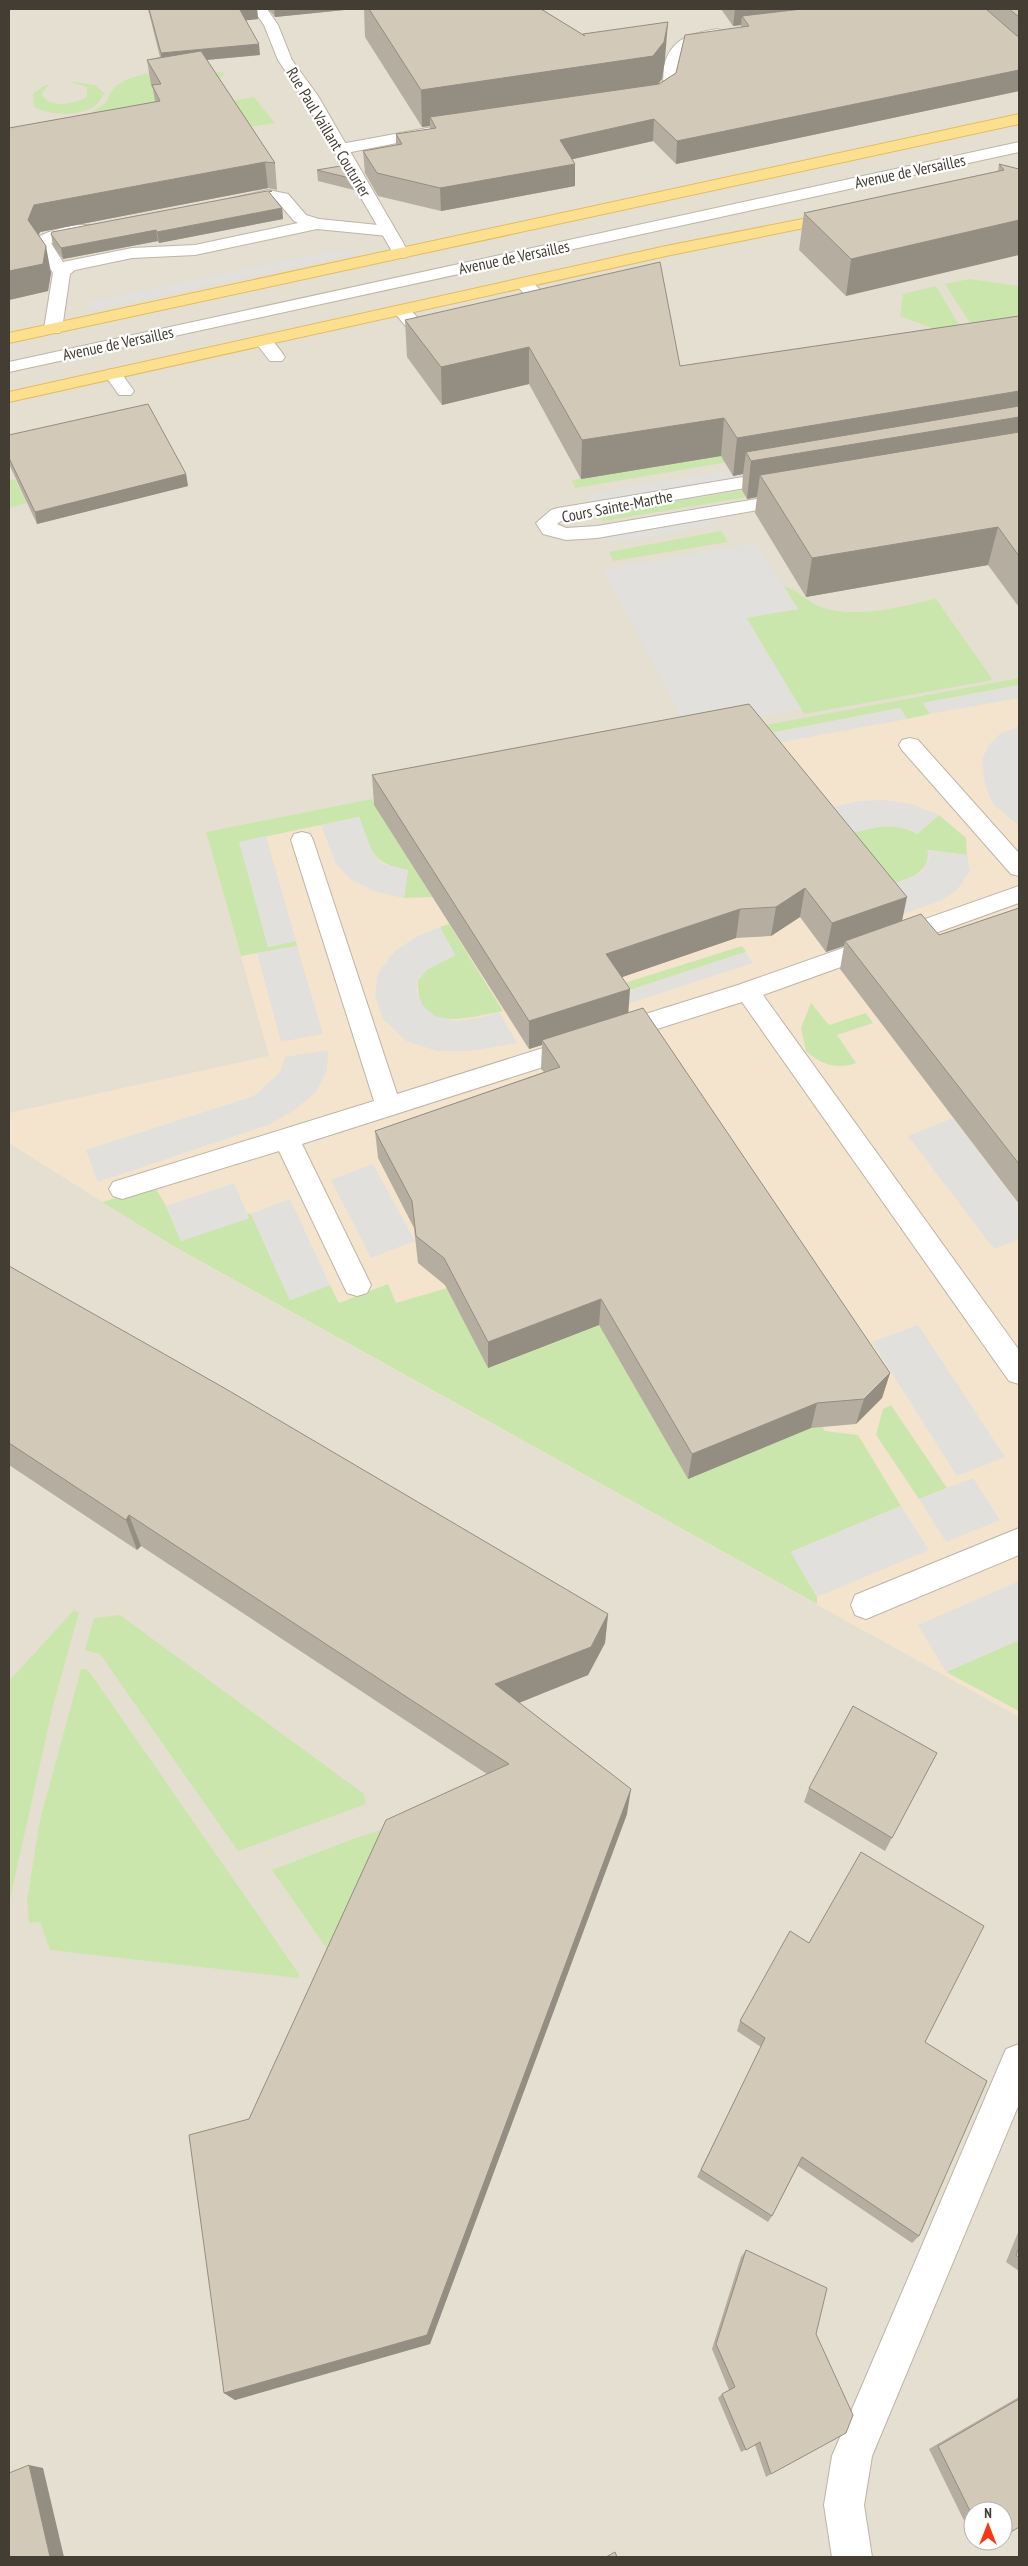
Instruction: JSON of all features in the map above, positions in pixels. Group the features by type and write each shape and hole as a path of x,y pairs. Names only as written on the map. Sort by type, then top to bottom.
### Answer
{"main road":[{"name":"Avenue de Versailles","path":"9,338 1019,119"},
{"name":"Avenue de Versailles","path":"9,397 264,342 666,251 857,213"}],"street":[{"name":"Rue Paul Vaillant Couturier","path":"260,9 271,24 285,60 341,149 401,253"},
{"path":"630,103 657,99 667,94 670,88 675,51 679,45 699,36 736,31"},
{"path":"341,149 381,140 449,130"},
{"name":"Avenue de Versailles","path":"9,367 1019,147"},
{"path":"218,205 268,195 282,197 300,218 317,224 388,231"},
{"path":"245,200 254,202 273,226 295,230"},
{"path":"62,277 174,259 198,250 317,224"},
{"path":"53,328 62,277 43,246 43,241 53,236 106,227"},
{"path":"169,234 178,245 198,250"},
{"path":"524,284 538,298"},
{"path":"402,311 415,326"},
{"path":"264,342 276,357"},
{"path":"113,374 125,391"},
{"name":"Cours Sainte-Marthe","path":"801,473 558,514 546,524 550,530 566,534 597,532 806,497"},
{"path":"910,745 1019,868"},
{"path":"302,840 389,1107"},
{"path":"122,1189 389,1107 747,991 1019,894"},
{"path":"747,991 1019,1372"},
{"path":"286,1139 357,1285"},
{"path":"866,1605 1019,1541"},
{"path":"852,2557 844,2504 852,2456 1019,2062"}],"shaded area":[{"path":"9,9 1019,9 1019,2557 9,2557"},
{"path":"337,250 361,252 86,311 89,302"},
{"path":"756,466 760,473 590,502 586,494"},
{"path":"713,517 717,525 611,543 607,536"},
{"path":"756,543 798,609 746,618 801,709 688,729 603,570"},
{"path":"1019,678 1019,1717 172,1246 9,1143 9,1113 269,1056 206,832"},
{"path":"1019,685 1019,698 930,714 923,703"},
{"path":"900,708 907,719 761,746 755,736"},
{"path":"1019,726 1019,826 994,805 986,789 982,760 988,746 1000,734"},
{"path":"884,800 912,804 939,815 917,834 911,830 882,826 841,836 820,810 859,801"},
{"path":"359,817 374,856 383,864 408,870 404,898 376,892 350,879 336,864 321,825"},
{"path":"266,836 296,941 268,947 239,842"},
{"path":"927,850 967,855 970,871 957,890 940,901 903,914 891,885 921,873 929,858"},
{"path":"440,927 455,955 428,969 418,980 417,992 422,1005 435,1016 456,1021 499,1012 517,1043 470,1051 437,1051 406,1041 383,1019 375,996 378,973 395,951 416,937"},
{"path":"297,946 323,1034 281,1042 257,953"},
{"path":"746,952 753,963 597,1014 590,1003"},
{"path":"328,1050 327,1071 315,1093 293,1111 268,1125 98,1182 86,1150 254,1096 280,1072 285,1057"},
{"path":"953,1118 1019,1205 1019,1239 994,1249 908,1136"},
{"path":"373,1164 415,1241 371,1258 331,1180"},
{"path":"234,1183 249,1218 181,1241 166,1206"},
{"path":"290,1199 330,1285 290,1300 251,1214"},
{"path":"918,1325 1005,1457 957,1476 872,1342"},
{"path":"973,1478 1000,1520 946,1542 919,1499"},
{"path":"901,1506 929,1550 817,1597 791,1552"},
{"path":"1019,1581 1019,1640 946,1672 918,1625"}],"green space":[{"path":"206,70 225,73 218,81 151,85 163,106 97,114 91,112 105,104 112,90 120,83 131,78 156,72"},
{"path":"68,81 95,85 104,93 92,108 73,114 51,113 34,107 33,94 50,84 42,95 51,102 63,104 76,102 87,97 87,87"},
{"path":"254,97 275,123 204,134 221,103"},
{"path":"969,279 1019,286 1019,328 982,342 945,284"},
{"path":"936,286 969,342 900,316 903,294"},
{"path":"766,449 770,455 575,488 572,480"},
{"path":"15,479 27,503 9,508 9,480"},
{"path":"773,485 777,492 604,521 597,518 600,514"},
{"path":"721,531 728,542 613,561 609,552"},
{"path":"784,586 821,607 835,611 864,612 936,599 993,680 804,714 746,617 798,609"},
{"path":"1019,678 1019,685 923,703 930,714 907,719 900,708 755,736 744,729"},
{"path":"372,799 432,897 404,898 408,870 386,864 374,854 359,817 240,842 268,947 296,941 297,946 241,956 206,832"},
{"path":"939,815 966,838 967,855 928,850 926,865 922,870 911,877 891,885 841,836 870,828 889,826 908,829 917,834"},
{"path":"449,924 503,1011 461,1019 447,1019 435,1016 425,1009 419,998 418,980 428,969 455,955 440,927"},
{"path":"742,946 746,952 590,1003 580,997"},
{"path":"811,1003 829,1025 866,1013 873,1023 837,1035 856,1063 836,1066 811,1056 806,1051 801,1028"},
{"path":"155,1187 166,1206 181,1241 249,1218 247,1213 251,1214 290,1300 330,1285 339,1303 388,1284 396,1303 447,1288 489,1368 599,1325 688,1478 821,1424 825,1431 858,1435 901,1506 791,1552 817,1597 817,1604 173,1246 102,1202"},
{"path":"891,1405 947,1488 919,1499 876,1435 883,1409"},
{"path":"74,1610 79,1612 53,1706 10,1899 9,1681"},
{"path":"120,1615 364,1794 366,1804 238,1851 100,1654 85,1650 94,1618"},
{"path":"1019,1640 1019,1711 946,1672"},
{"path":"81,1669 86,1669 91,1674 299,1974 299,1978 50,1950 40,1922 29,1923 27,1901 40,1820"},
{"path":"393,1826 337,1963 272,1870"}],"building":[{"path":"149,9 253,9 240,10 259,44 161,53"},
{"path":"369,9 541,9 585,36 583,34 668,22 664,42 653,56 421,90"},
{"path":"802,9 986,9 1019,36 1019,70 677,141 654,119 560,140 575,164 440,188 377,173 363,151 402,144 396,134 436,128 430,117 659,84 676,73 685,35 749,26 742,16"},
{"path":"1009,9 1019,9 1019,17"},
{"path":"201,51 275,163 265,162 34,205 28,220 46,246 43,264 9,271 9,128 160,101 152,85 161,84 147,60"},
{"path":"999,164 1019,169 1019,220 851,259 804,213 1004,170"},
{"path":"346,165 354,179 317,170"},
{"path":"272,191 269,192 282,208 61,248 51,234 52,232"},
{"path":"660,262 680,366 1019,316 1019,391 737,438 724,418 582,440 529,347 441,367 405,320"},
{"path":"148,404 186,474 35,512 9,458 9,435"},
{"path":"1019,406 1019,417 751,461 746,452"},
{"path":"1019,432 1019,556 998,527 812,558 760,475"},
{"path":"749,704 907,897 832,923 805,888 776,907 740,909 606,954 630,989 529,1021 372,775"},
{"path":"1019,908 1019,1164 845,941 921,914 939,935"},
{"path":"643,1008 890,1373 864,1399 817,1403 692,1454 601,1299 488,1342 444,1258 416,1236 412,1201 375,1131 560,1067 542,1040"},
{"path":"9,1266 226,1389 608,1614 591,1647 495,1684 631,1789 427,2335 224,2393 189,2135 249,2119 386,1820 509,1764 129,1515 126,1520 9,1443"},
{"path":"853,1706 937,1753 892,1838 809,1788"},
{"path":"861,1852 984,1926 925,2042 987,2081 919,2236 802,2157 772,2216 701,2170 765,2038 740,2021 790,1931 809,1943"},
{"path":"1019,2247 1019,2258 1016,2255"},
{"path":"746,2250 827,2288 816,2334 853,2415 846,2433 771,2474 760,2442 746,2450 722,2394 735,2387 716,2344"},
{"path":"1019,2399 1019,2527 1013,2531 1013,2501 965,2501 938,2446"},
{"path":"29,2465 50,2557 9,2557 9,2473"},
{"path":"615,2552 617,2557 606,2557"}]}
